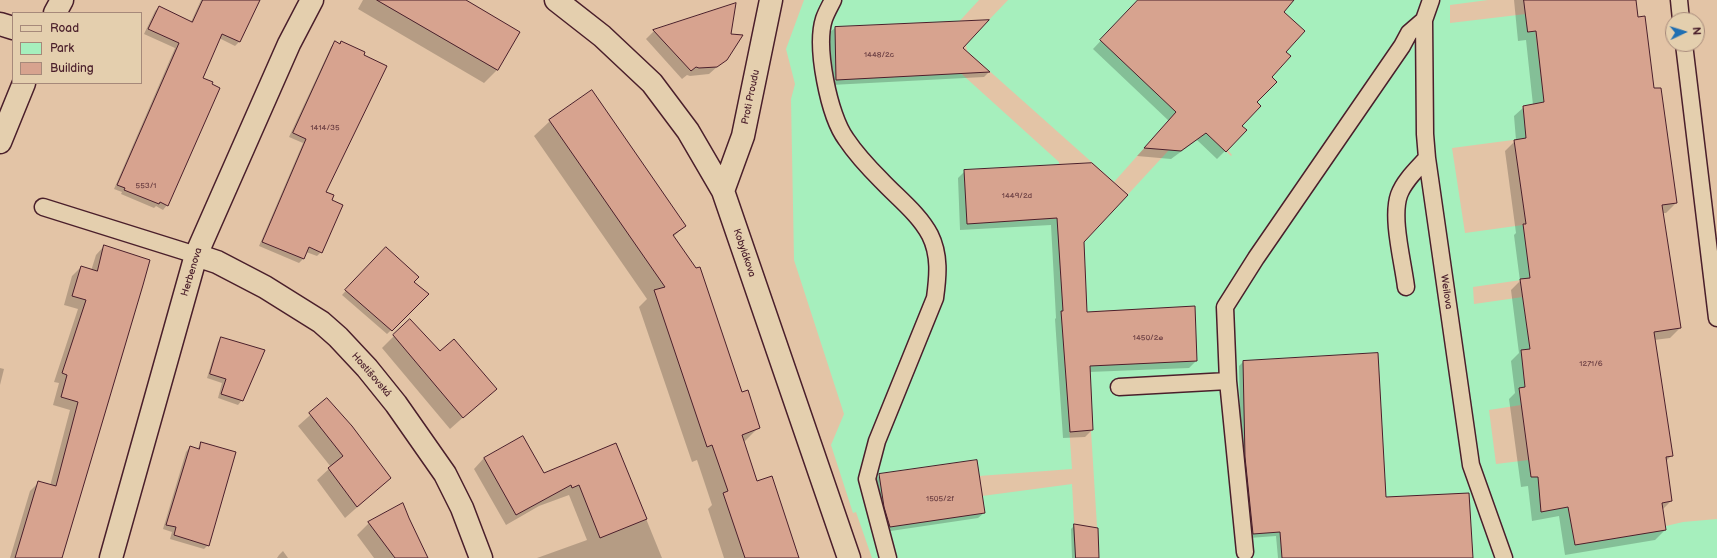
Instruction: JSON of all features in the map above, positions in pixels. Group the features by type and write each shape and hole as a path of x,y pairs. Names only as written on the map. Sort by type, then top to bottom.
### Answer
{"street":[{"path":"56,12 62,0"},
{"name":"Herbenova","path":"111,558 196,255 289,44 312,0"},
{"name":"Kobylákova","path":"556,0 602,36 652,84 688,131 719,185 849,558"},
{"name":"Proti Proudu","path":"719,185 743,136 771,0"},
{"path":"0,24 12,28"},
{"path":"0,142 24,84"},
{"name":"Hostišovská","path":"196,255 217,262 264,287 321,322 343,342 367,368 396,404 445,474 462,508 482,558"}],"lane":[{"path":"833,0 824,20 821,44 823,70 835,118 845,139 881,180 918,218 930,235 936,253 938,274 935,298 877,441 867,478 888,558"},
{"name":"Weilova","path":"1432,0 1424,20 1425,134 1427,158 1471,465 1504,558"},
{"path":"1679,0 1680,12"},
{"name":"Weilova","path":"1245,552 1228,381 1226,307 1256,258 1409,34 1424,20"},
{"path":"1685,52 1717,318"},
{"path":"1406,287 1396,208 1399,194 1407,180 1427,158"},
{"path":"43,207 196,255"},
{"path":"1119,388 1228,381"}],"green space":[{"path":"804,0 979,0 943,39 932,22 835,27 836,80 934,75 944,58 1059,162 1059,165 964,170 967,224 1071,218 1058,237 1063,311 1061,312 1072,469 979,476 977,460 880,474 888,527 985,513 982,496 1072,484 1076,558 872,558 856,512 853,513 831,445 844,414 794,260 791,99 795,84 786,49"},
{"path":"1008,0 1138,0 1149,79 1231,156 1232,155 1228,150 1242,126 1261,106 1257,103 1276,82 1272,77 1291,56 1286,52 1305,31 1284,12 1280,0 1488,0 1450,5 1450,23 1526,14 1528,32 1535,31 1544,102 1522,106 1528,138 1452,148 1465,233 1523,225 1530,277 1521,280 1473,287 1474,304 1523,297 1530,349 1521,350 1525,387 1519,388 1521,405 1489,410 1496,464 1529,460 1531,477 1538,477 1541,511 1568,507 1575,545 1665,530 1666,526 1683,522 1717,519 1717,558 1473,558 1469,493 1427,495 1387,517 1378,353 1243,361 1248,534 1280,532 1282,558 1099,558 1091,431 1093,430 1084,242 1169,150 1179,109 1114,182 967,51 966,44","holes":["1194,307 1197,361 1095,366 1092,311"]}],"building":[{"path":"203,0 260,0 240,42 222,34 203,78 213,82 212,84 220,88 168,206 124,190 125,188 117,185 179,43 148,29 159,6 192,22"},
{"path":"377,0 466,0 520,32 498,70"},
{"path":"1138,0 1294,0 1284,12 1305,31 1286,52 1291,56 1272,77 1277,82 1257,102 1261,106 1242,126 1247,130 1226,152 1206,133 1181,151 1144,148 1176,112 1100,40"},
{"path":"1524,0 1636,0 1638,17 1645,16 1654,88 1661,88 1677,203 1662,205 1681,328 1654,332 1673,456 1666,457 1672,501 1662,503 1666,530 1575,545 1568,507 1541,512 1538,477 1531,477 1519,388 1525,387 1521,350 1530,349 1520,279 1530,278 1523,224 1526,224 1514,140 1526,138 1523,106 1544,102 1536,31 1528,32"},
{"path":"736,3 731,34 743,35 727,60 717,67 696,67 691,71 653,30"},
{"path":"989,20 963,48 990,72 836,80 835,27"},
{"path":"335,41 340,44 341,41 365,52 364,55 387,66 326,192 334,195 332,200 343,205 322,253 309,247 304,259 262,242 306,139 293,133"},
{"path":"592,90 686,226 673,235 696,268 700,267 742,392 748,390 760,428 742,435 757,481 772,476 799,558 745,558 723,493 728,491 712,445 707,447 654,290 665,287 549,120"},
{"path":"1092,163 1128,195 1084,242 1087,312 1195,306 1197,361 1090,366 1093,430 1070,432 1061,311 1063,311 1057,218 967,224 964,170"},
{"path":"104,245 150,260 143,285 62,558 15,558 38,481 56,486 78,402 61,397 67,375 62,373 86,300 72,296 81,266 97,271"},
{"path":"386,247 419,277 414,282 429,294 392,331 345,290"},
{"path":"410,319 440,351 454,339 497,389 463,418 393,335"},
{"path":"221,337 265,350 243,401 221,394 226,379 210,374"},
{"path":"1378,353 1386,497 1469,493 1473,558 1282,558 1280,532 1253,534 1245,457 1243,361"},
{"path":"327,398 352,426 391,478 357,507 328,468 343,456 309,413"},
{"path":"523,436 544,473 616,443 647,519 600,538 579,485 572,488 571,485 516,515 484,458"},
{"path":"201,442 236,452 209,546 174,535 176,527 166,525 190,446 199,449"},
{"path":"977,460 985,513 890,527 884,507 879,474"},
{"path":"403,503 428,558 395,558 368,522"},
{"path":"1074,524 1098,528 1099,558 1076,558"}]}
